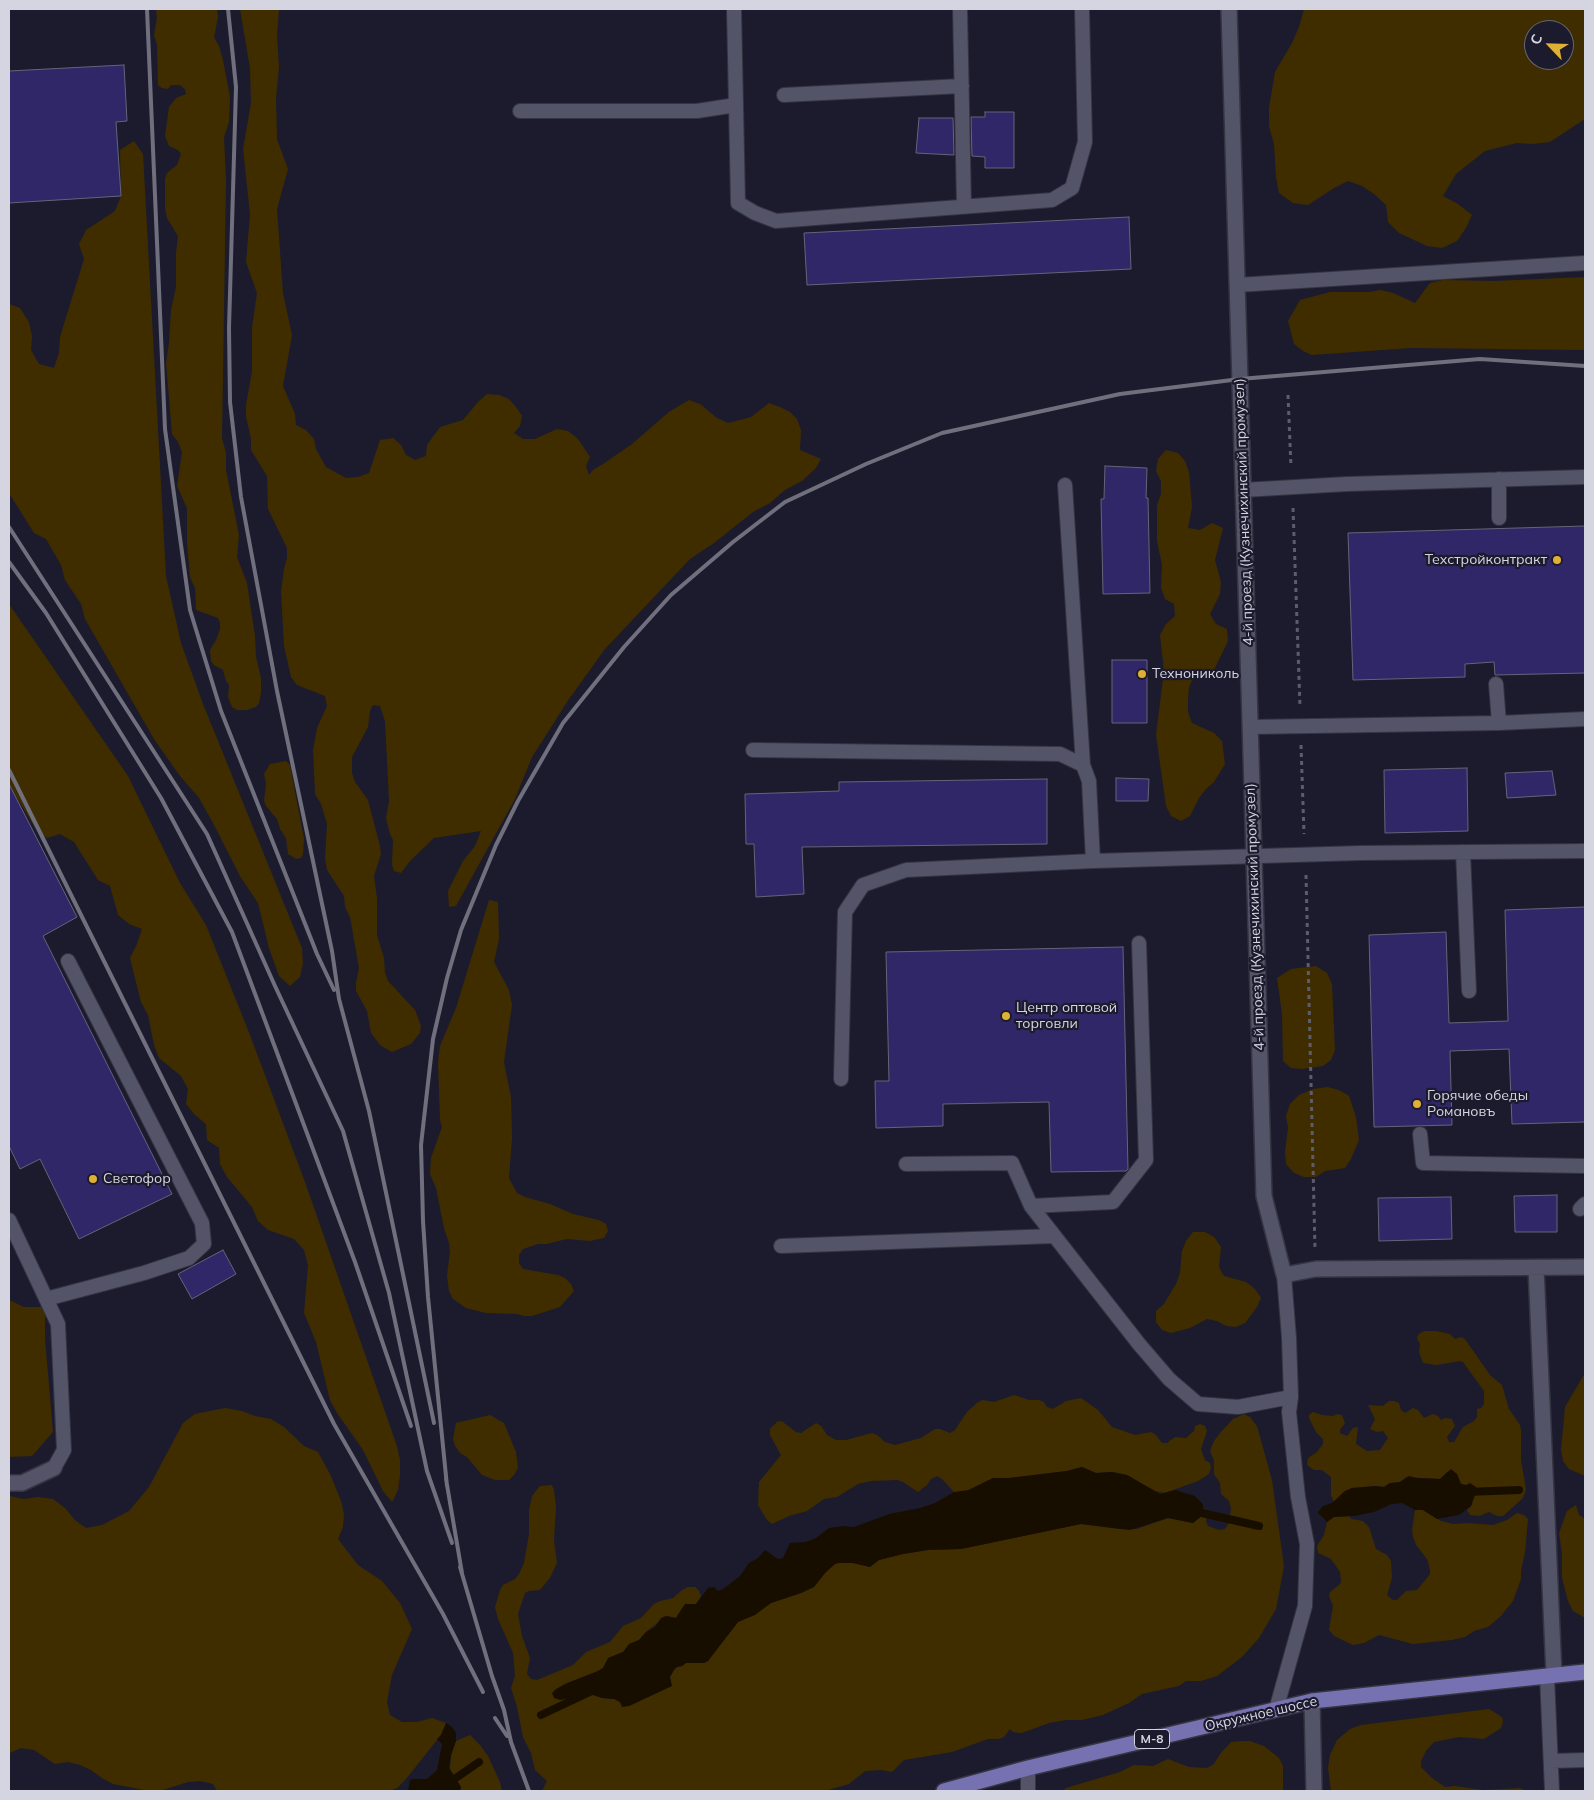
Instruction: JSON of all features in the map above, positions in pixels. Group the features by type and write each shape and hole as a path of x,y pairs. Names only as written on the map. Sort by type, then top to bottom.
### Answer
{"main road":[{"name":"Окружное шоссе","path":"944,1791 1028,1768 1312,1701 1585,1672"}],"street":[{"name":"4-й проезд (Кузнечихинский промузел)","path":"1229,9 1264,1196 1284,1275"},
{"path":"1284,1275 1316,1269 1585,1267"},
{"path":"1536,1268 1550,1676"},
{"path":"9,1483 22,1483 54,1468"},
{"path":"1312,1701 1314,1791"}],"lane":[{"path":"734,9 738,203 755,213 776,221 1052,200 1072,188 1085,142 1082,9"},
{"path":"960,9 964,206"},
{"path":"784,95 962,86"},
{"path":"520,110 697,111 736,105"},
{"path":"1237,285 1585,263"},
{"path":"1243,490 1585,477"},
{"path":"1499,479 1499,518"},
{"path":"1065,485 1083,765 1089,781 1093,861"},
{"path":"1496,684 1498,723"},
{"path":"1250,727 1498,723 1585,718"},
{"path":"753,750 1060,754 1083,765"},
{"path":"841,1078 846,912 863,885 906,870 1093,861 1305,855 1585,851"},
{"path":"1463,852 1469,991"},
{"path":"1031,1206 1113,1202 1146,1160 1139,943"},
{"path":"46,1299 144,1273 189,1258 204,1244 202,1223 68,961"},
{"path":"1420,1134 1423,1163 1585,1166"},
{"path":"906,1164 1012,1163 1031,1206 1054,1236 1139,1344 1169,1379 1198,1404 1238,1406 1291,1397"},
{"path":"9,1220 58,1324 64,1450 54,1468"},
{"path":"781,1246 1054,1236"},
{"path":"1276,1710 1305,1606 1307,1544 1298,1497 1289,1412 1291,1397 1289,1338 1284,1275"},
{"path":"1550,1676 1552,1791"},
{"path":"1551,1761 1585,1760"},
{"path":"1028,1768 1028,1791"}],"path":[{"path":"1288,394 1300,716"},
{"path":"1301,736 1316,1269"}],"shaded area":[{"path":"156,9 217,9 218,17 214,37 223,60 230,97 229,122 224,137 226,180 222,438 226,453 226,470 239,535 237,557 247,583 255,636 256,657 261,678 259,703 256,707 247,710 237,710 232,707 228,697 229,685 223,670 211,661 210,650 216,640 220,623 218,618 196,610 195,588 190,577 187,544 187,508 177,486 182,452 172,434 166,363 171,310 176,287 178,236 167,218 165,179 167,173 177,165 181,154 178,150 169,146 165,136 169,107 176,98 186,94 185,89 180,85 171,85 168,89 158,85 157,45 154,35 157,18"},
{"path":"240,9 279,9 277,36 279,67 276,98 277,139 288,169 277,209 283,293 292,335 283,386 295,414 296,425 306,430 314,439 316,449 326,467 346,478 358,477 369,473 380,440 393,438 401,445 406,455 415,460 426,456 427,445 440,427 463,420 487,394 499,395 509,399 516,407 522,416 520,426 514,433 523,439 535,439 557,429 568,431 578,439 590,457 586,466 589,475 593,470 632,444 669,412 689,400 700,404 717,418 728,423 751,417 769,403 780,407 790,412 797,419 801,430 800,450 821,459 816,468 802,481 753,512 714,543 690,559 605,649 569,699 532,757 515,799 456,906 449,907 448,891 463,861 475,846 481,831 434,838 410,861 401,873 394,871 392,864 393,840 386,818 389,801 385,721 380,706 373,705 370,711 368,727 352,757 352,773 355,782 368,800 380,846 381,854 374,876 377,898 377,935 384,958 385,973 388,981 415,1010 421,1026 420,1033 411,1044 392,1052 380,1045 371,1033 367,1011 356,991 359,968 350,917 345,907 344,896 327,870 325,859 327,824 321,804 315,794 313,750 317,728 327,706 325,696 297,685 291,677 284,646 281,592 287,548 268,509 267,476 251,450 251,439 246,416 252,371 252,328 257,293 246,262 250,214 243,149 251,103 250,68"},
{"path":"1304,9 1585,9 1585,119 1550,142 1517,143 1485,151 1456,174 1443,196 1458,204 1472,215 1457,241 1442,248 1427,246 1399,233 1388,222 1386,205 1362,186 1348,181 1308,205 1293,203 1279,193 1274,144 1269,126 1269,108 1275,72 1292,43"},
{"path":"134,141 143,154 166,576 181,643 203,704 302,948 303,963 300,977 290,986 279,976 269,948 258,903 240,876 199,798 180,776 154,739 85,619 81,604 65,580 61,565 46,539 34,533 9,493 9,304 20,308 29,322 32,336 31,350 39,364 54,368 59,353 60,337 84,259 79,244 86,230 115,211 121,196 120,150"},
{"path":"1585,277 1585,350 1411,348 1312,355 1294,344 1288,321 1300,300 1330,292 1381,290 1415,303 1430,283 1443,280 1494,281"},
{"path":"1166,450 1178,453 1185,461 1189,472 1192,507 1188,528 1200,530 1212,523 1223,528 1215,560 1221,582 1220,594 1210,614 1216,624 1227,629 1228,641 1214,670 1193,678 1189,687 1188,699 1188,712 1192,723 1214,733 1222,741 1225,764 1214,782 1199,798 1190,816 1181,821 1171,816 1166,806 1156,735 1164,671 1160,635 1166,624 1175,616 1174,604 1165,599 1161,588 1162,565 1157,541 1157,505 1161,494 1161,481 1156,471 1158,459"},
{"path":"9,604 128,776 180,883 206,925 250,1035 305,1182 397,1446 400,1460 400,1475 398,1490 392,1502 383,1491 363,1450 330,1400 316,1342 304,1313 308,1265 304,1250 294,1239 268,1230 258,1221 252,1207 227,1177 220,1164 219,1148 207,1140 206,1124 186,1104 188,1089 181,1076 159,1058 154,1045 148,1015 141,1002 130,958 142,929 129,924 118,915 110,886 98,880 74,842 60,834 47,838 36,829 9,785"},
{"path":"286,761 290,765 304,839 303,854 301,858 296,859 288,854 286,838 280,829 277,819 264,801 266,784 264,774 270,764"},
{"path":"489,900 498,902 499,939 494,962 509,990 512,1005 504,1062 511,1097 512,1138 509,1178 517,1193 573,1214 599,1220 606,1224 608,1231 604,1238 590,1241 567,1239 538,1244 523,1249 519,1255 519,1263 523,1269 565,1278 571,1284 574,1291 560,1307 532,1316 486,1313 466,1308 453,1299 449,1291 447,1276 449,1243 436,1188 430,1174 431,1158 442,1127 440,1120 438,1062 440,1046 456,1008"},
{"path":"1316,966 1327,973 1332,984 1335,1050 1331,1060 1323,1066 1302,1069 1291,1068 1283,1061 1282,1014 1277,978 1291,969"},
{"path":"1327,1087 1339,1090 1349,1096 1356,1117 1359,1140 1345,1168 1325,1171 1316,1177 1304,1177 1294,1173 1286,1164 1285,1152 1288,1128 1286,1116 1290,1104 1299,1095 1313,1089"},
{"path":"1193,1232 1205,1232 1214,1237 1221,1247 1219,1267 1224,1276 1246,1282 1255,1289 1261,1298 1245,1323 1236,1327 1226,1326 1217,1321 1207,1319 1190,1328 1171,1333 1162,1330 1156,1322 1156,1311 1164,1304 1176,1284 1180,1273 1182,1251 1186,1241"},
{"path":"9,1300 24,1307 45,1307 45,1339 53,1432 32,1456 9,1457"},
{"path":"1424,1331 1436,1331 1450,1334 1455,1339 1461,1337 1465,1339 1490,1375 1502,1385 1509,1409 1520,1425 1521,1460 1526,1489 1523,1498 1503,1516 1497,1516 1489,1512 1479,1516 1470,1515 1467,1510 1471,1506 1476,1490 1461,1484 1457,1474 1447,1472 1440,1479 1406,1477 1400,1482 1388,1484 1384,1487 1352,1488 1345,1491 1334,1502 1331,1495 1331,1477 1322,1470 1314,1470 1307,1465 1308,1458 1317,1452 1323,1444 1323,1439 1316,1432 1309,1418 1309,1415 1313,1412 1322,1415 1342,1415 1345,1423 1340,1433 1347,1436 1353,1428 1358,1427 1356,1444 1367,1451 1380,1450 1388,1438 1383,1431 1377,1432 1370,1429 1375,1419 1368,1405 1383,1406 1389,1401 1394,1401 1399,1403 1401,1410 1405,1413 1413,1408 1418,1410 1424,1418 1433,1414 1441,1420 1445,1418 1452,1419 1455,1426 1447,1437 1449,1442 1454,1442 1463,1427 1474,1421 1477,1417 1477,1409 1481,1408 1484,1404 1484,1391 1463,1362 1437,1365 1423,1363 1419,1352 1420,1344 1417,1338"},
{"path":"1585,1373 1585,1476 1569,1469 1563,1461 1561,1450 1565,1407"},
{"path":"1014,1395 1029,1400 1039,1400 1044,1402 1047,1407 1053,1409 1066,1401 1081,1398 1098,1410 1112,1427 1135,1435 1151,1432 1162,1443 1167,1443 1175,1437 1186,1438 1194,1431 1195,1426 1200,1424 1205,1426 1207,1431 1201,1449 1205,1460 1210,1463 1209,1474 1198,1481 1165,1493 1155,1491 1127,1475 1112,1472 1096,1473 1082,1467 1067,1471 1009,1478 993,1478 964,1492 954,1492 937,1476 931,1479 918,1492 897,1480 871,1481 858,1484 837,1497 824,1499 807,1511 789,1516 772,1524 767,1520 758,1505 759,1482 781,1455 770,1435 770,1429 778,1421 783,1422 796,1432 801,1433 816,1423 821,1426 827,1435 836,1440 846,1440 872,1433 885,1442 895,1445 921,1438 935,1429 950,1433 955,1430 967,1412 978,1402 983,1400 994,1402"},
{"path":"225,1408 271,1419 284,1427 304,1446 318,1452 331,1476 344,1514 343,1527 338,1539 358,1565 382,1581 400,1603 412,1629 392,1675 387,1702 390,1715 402,1722 417,1722 432,1718 446,1723 441,1735 397,1788 390,1791 217,1791 213,1784 200,1781 188,1782 163,1790 150,1791 113,1784 80,1765 68,1762 55,1764 34,1750 21,1748 10,1753 9,1758 9,1496 24,1499 38,1497 53,1499 86,1528 102,1525 129,1511 149,1487 183,1423 195,1414"},
{"path":"1244,1414 1250,1417 1257,1426 1272,1480 1284,1566 1276,1609 1259,1638 1242,1657 1217,1676 1201,1681 1186,1681 1179,1686 1142,1694 1129,1703 1103,1715 1082,1720 1049,1723 1022,1733 1013,1732 1010,1729 1004,1737 999,1739 988,1739 952,1752 904,1760 892,1772 881,1770 865,1771 849,1784 828,1790 542,1791 547,1781 535,1770 531,1753 523,1737 511,1688 515,1676 513,1653 498,1619 495,1607 503,1585 515,1579 524,1563 529,1534 529,1510 532,1496 540,1486 552,1485 554,1490 556,1507 554,1540 557,1563 550,1578 540,1590 525,1593 518,1614 522,1636 530,1658 527,1674 531,1679 537,1680 573,1665 586,1652 610,1642 623,1626 641,1618 654,1604 673,1598 688,1587 695,1587 699,1591 701,1596 696,1604 690,1604 682,1608 676,1618 666,1616 639,1640 630,1644 623,1652 609,1658 603,1668 565,1684 560,1700 590,1694 614,1699 629,1706 671,1686 670,1677 677,1667 686,1663 704,1663 708,1661 738,1622 771,1603 814,1587 835,1564 853,1563 870,1567 879,1560 903,1554 928,1550 961,1549 1081,1524 1119,1529 1137,1529 1168,1518 1193,1523 1203,1515 1203,1510 1207,1511 1206,1521 1208,1526 1219,1530 1225,1529 1229,1523 1231,1508 1229,1501 1221,1494 1220,1483 1214,1474 1214,1461 1210,1451 1214,1441 1221,1432 1233,1419"},
{"path":"490,1415 504,1423 516,1452 518,1468 509,1480 495,1480 482,1475 455,1446 453,1439 456,1423"},
{"path":"1082,1467 1096,1473 1112,1472 1127,1475 1160,1494 1175,1490 1195,1496 1203,1504 1203,1515 1193,1523 1168,1518 1130,1530 1081,1524 961,1549 928,1550 903,1554 879,1560 870,1567 853,1563 835,1564 814,1587 771,1603 755,1615 738,1622 708,1661 704,1663 686,1663 677,1667 670,1677 672,1686 629,1706 622,1707 620,1702 614,1699 590,1694 560,1700 554,1698 552,1693 556,1689 603,1668 608,1658 623,1652 629,1644 639,1640 646,1632 655,1627 661,1618 666,1616 676,1618 685,1604 696,1604 708,1588 714,1587 718,1591 723,1589 740,1576 749,1563 758,1558 765,1550 778,1559 783,1558 790,1543 806,1542 816,1538 829,1528 854,1527 889,1514 920,1508 935,1503 954,1492 969,1490 993,1478 1009,1478 1067,1471"},
{"path":"1451,1469 1457,1474 1461,1484 1466,1485 1470,1483 1476,1487 1471,1506 1459,1515 1437,1519 1423,1510 1415,1510 1402,1503 1392,1504 1374,1512 1334,1517 1327,1522 1318,1512 1323,1506 1332,1503 1345,1491 1352,1488 1384,1487 1390,1483 1400,1482 1409,1476 1440,1479"},
{"path":"1576,1505 1579,1515 1585,1519 1585,1618 1573,1611 1568,1601 1562,1578 1562,1554 1559,1533 1567,1511"},
{"path":"1415,1510 1423,1510 1441,1521 1453,1524 1493,1525 1507,1520 1517,1513 1524,1515 1528,1519 1525,1552 1521,1579 1513,1601 1500,1617 1488,1627 1474,1631 1465,1637 1452,1640 1413,1644 1379,1635 1364,1643 1353,1645 1334,1636 1329,1630 1333,1606 1329,1596 1330,1592 1340,1584 1340,1572 1331,1559 1318,1553 1317,1546 1324,1535 1327,1522 1334,1517 1349,1516 1351,1519 1363,1521 1369,1527 1376,1549 1387,1555 1391,1561 1392,1578 1387,1595 1393,1600 1397,1600 1406,1591 1417,1590 1430,1574 1427,1559 1416,1545 1413,1537 1412,1530"},
{"path":"1489,1709 1502,1717 1501,1728 1484,1739 1459,1737 1434,1742 1426,1751 1421,1761 1421,1767 1445,1787 1455,1786 1483,1790 1520,1788 1526,1791 1331,1791 1328,1768 1330,1755 1337,1740 1350,1729 1361,1725"},
{"path":"446,1723 456,1733 456,1741 449,1768 461,1787 460,1791 408,1791 410,1780 427,1779 437,1770 442,1744 437,1739 441,1735"},
{"path":"470,1735 488,1756 502,1791 460,1791 461,1787 450,1769 451,1755 456,1741"},
{"path":"1250,1741 1264,1746 1279,1758 1283,1766 1283,1791 1062,1791 1066,1788 1120,1772 1134,1765 1153,1766 1168,1759 1189,1767 1207,1768 1214,1764 1231,1742"}],"building":[{"path":"124,65 127,121 116,122 121,196 9,203 9,71"},
{"path":"985,112 1014,112 1014,168 985,168 985,157 972,156 971,117 985,117"},
{"path":"919,118 953,118 954,155 916,153"},
{"path":"1129,217 1131,269 807,285 804,233"},
{"path":"1105,466 1147,468 1146,498 1148,498 1150,593 1103,594 1101,499 1104,499"},
{"path":"1585,526 1585,673 1495,675 1494,662 1465,664 1465,677 1353,680 1348,533"},
{"path":"1112,660 1147,660 1147,723 1112,723"},
{"path":"1467,768 1468,831 1385,833 1384,770"},
{"path":"1552,771 1556,795 1507,798 1505,773"},
{"path":"1116,778 1149,779 1148,801 1116,801"},
{"path":"1047,779 1047,844 802,847 804,894 756,897 754,844 746,844 745,794 839,791 839,782"},
{"path":"9,784 77,917 43,936 172,1194 79,1239 40,1159 20,1169 9,1146"},
{"path":"1585,907 1585,1122 1512,1124 1509,1049 1450,1051 1452,1125 1374,1127 1369,935 1446,932 1449,1023 1508,1021 1505,910"},
{"name":"Центр оптовой торговли","path":"1123,947 1128,1169 1126,1171 1051,1172 1049,1102 943,1104 943,1126 876,1128 875,1081 889,1081 886,952"},
{"path":"1557,1195 1557,1232 1515,1232 1514,1196"},
{"path":"1451,1197 1452,1239 1379,1241 1378,1198"},
{"path":"223,1250 236,1274 192,1299 178,1274"}],"waterway":[{"path":"1466,1492 1519,1490"},
{"path":"1193,1511 1259,1526"},
{"path":"541,1715 592,1691"},
{"path":"437,1791 479,1762"}],"railway":[{"path":"147,9 165,429 190,610 221,711 317,954 334,990"},
{"path":"228,9 236,87 229,328 230,402 241,497 277,691 332,951 339,999 369,1111 434,1423"},
{"path":"447,1486 428,1297 421,1145 433,1039 447,978 461,930 496,845 518,801 563,723 624,647 671,595 733,542 785,502 866,464 942,433 1120,394 1240,379 1480,359 1585,366"},
{"path":"9,527 207,834 343,1131 389,1293 427,1471 452,1543"},
{"path":"9,562 46,613 161,798 232,932 355,1262 411,1426"},
{"path":"9,770 334,1424 443,1614 483,1692"},
{"path":"446,1479 462,1573"},
{"path":"460,1567 504,1710 511,1742 529,1791"},
{"path":"495,1718 507,1736"}],"place":[{"name":"Техстройконтракт","path":"1557,560"},
{"name":"Технониколь","path":"1142,674"},
{"name":"Центр оптовой торговли","path":"1006,1016"},
{"name":"Горячие обеды Романовъ","path":"1417,1104"},
{"name":"Светофор","path":"93,1179"}]}
